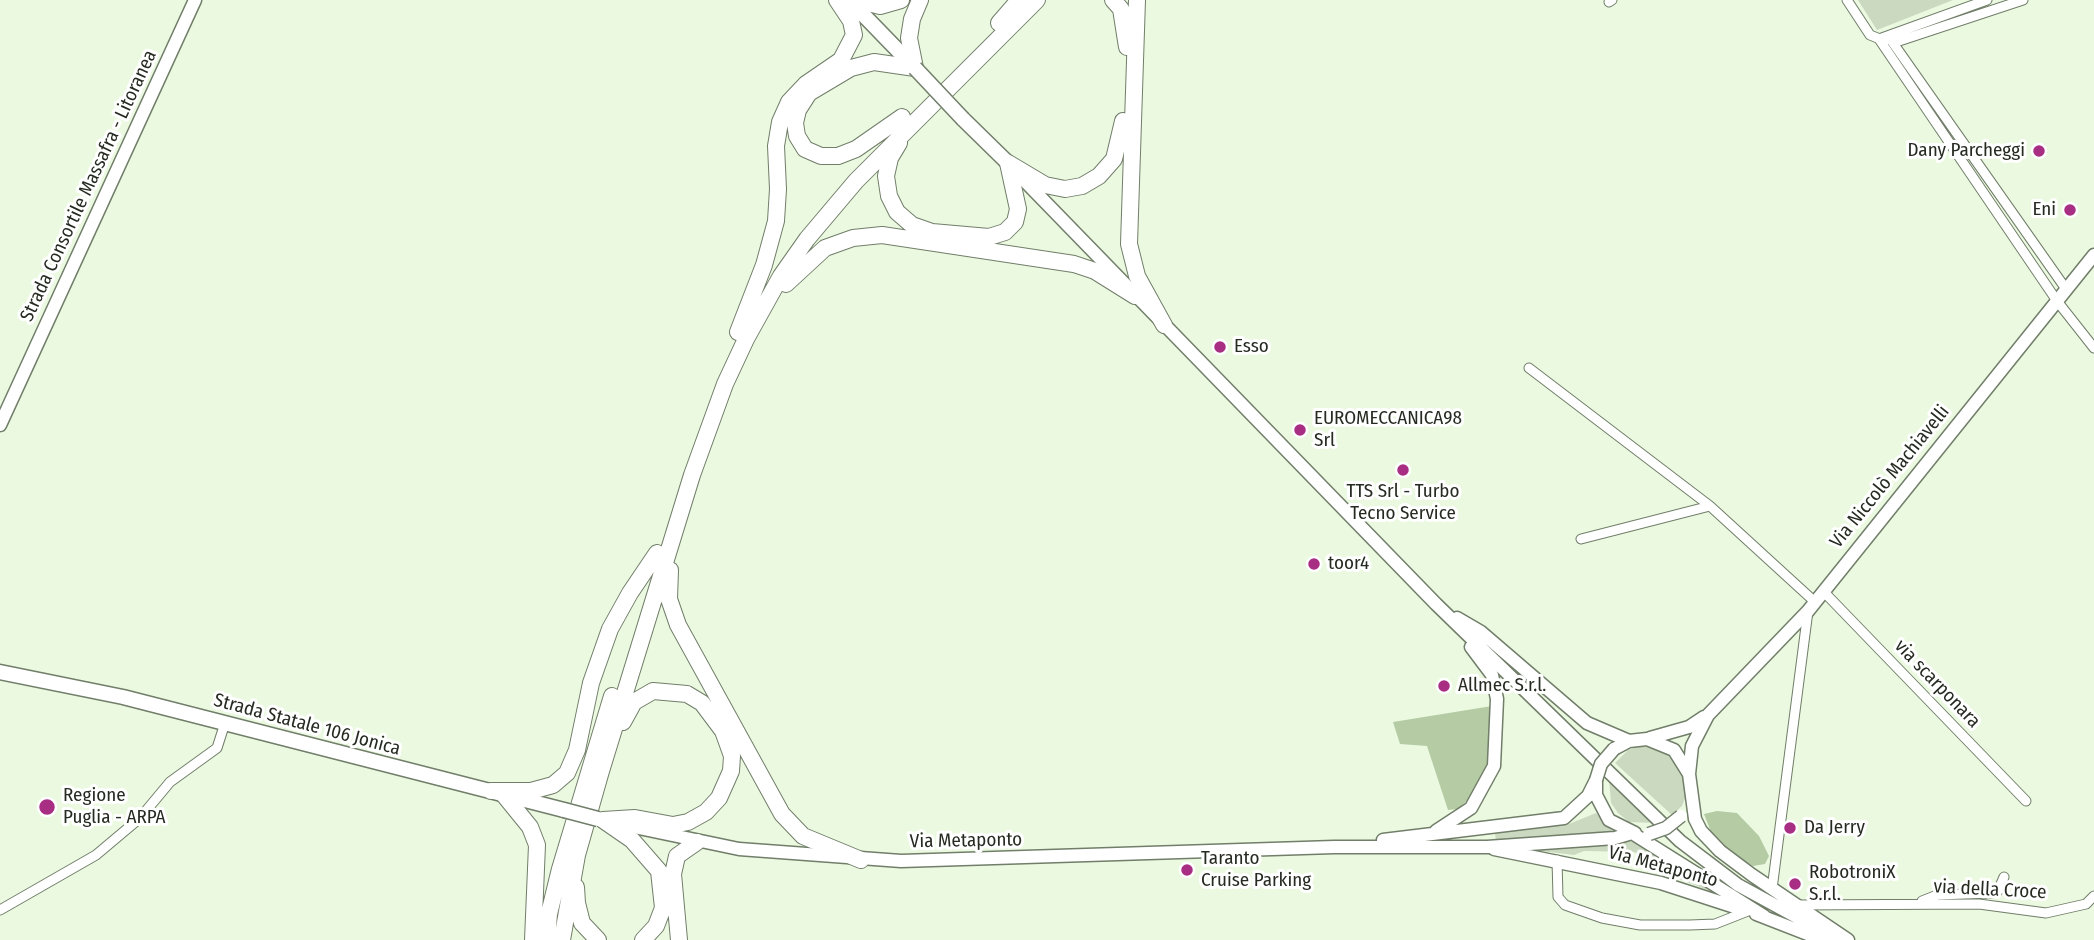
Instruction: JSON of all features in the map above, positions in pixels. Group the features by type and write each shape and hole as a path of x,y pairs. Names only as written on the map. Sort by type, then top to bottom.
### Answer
{"highway":[{"path":"562,940 577,855 601,771 674,533 742,336 776,221 776,146 780,122 789,102 806,84 841,60 854,36 851,21 836,0"},
{"path":"856,0 880,6 901,0"},
{"path":"906,121 838,156 821,156 805,149 794,123 798,110 809,93 851,68 874,62 915,68 909,38 920,0"},
{"path":"925,102 1006,15 1024,2 1042,0"},
{"path":"1008,163 1045,185 1065,189 1082,186 1099,176 1114,159 1122,135 1127,38 1121,9 1113,0"},
{"path":"1137,0 1129,244 1137,276 1164,325"},
{"path":"547,940 549,914 560,869 688,455 742,336 799,234 848,174 906,121 1024,2"},
{"path":"906,121 890,158 886,176 889,196 897,212 912,225 932,232 965,237 989,237 1004,232 1015,222 1018,209 1008,163"},
{"path":"742,336 759,327 783,287 807,262 834,244 863,236 900,237 1074,264 1095,271 1135,296"},
{"path":"674,533 668,587 674,616 775,803 803,836 861,860"},
{"path":"497,793 531,791 553,785 567,773 577,750 591,682 610,629 657,553"},
{"path":"600,820 627,818 673,825 697,818 724,793 731,771 732,756 723,731 702,703 677,691 653,691 630,708 612,756 601,771"},
{"path":"497,793 530,827 537,845 533,940"},
{"path":"600,820 643,851 662,879 664,899 660,918 643,940"},
{"path":"679,940 675,865 677,856 697,842"},
{"path":"577,855 579,914 588,931 598,940"}],"main road":[{"name":"Strada Consortile Massafra - Litoranea","path":"0,425 195,0"},
{"path":"849,0 1436,604 1681,841 1738,885 1839,940"},
{"name":"Via Niccolò Machiavelli","path":"1707,715 1815,601 2094,255"},
{"path":"1436,604 1481,632 1587,723 1605,733 1629,741"},
{"path":"1431,834 1471,808 1485,787 1494,766 1498,720 1492,675 1436,604"},
{"name":"Strada Statale 106 Jonica","path":"0,672 225,723 600,820"},
{"path":"1334,847 1564,818 1588,796 1601,764 1614,749 1629,741 1647,739 1689,727 1707,715"},
{"path":"1707,715 1692,746 1689,774 1695,819 1701,831 1752,875 1848,940"},
{"path":"1647,739 1674,750 1689,774"},
{"path":"1596,779 1602,810 1616,825 1764,916"},
{"path":"1334,847 1487,847 1615,838 1632,833 1649,834 1666,828 1681,816 1691,790"},
{"name":"Via Metaponto","path":"600,820 697,842 782,854 861,860 951,861 1334,847"},
{"name":"Via Metaponto","path":"1487,847 1661,883 1764,916 1823,940"}],"street":[{"path":"1847,0 1870,36 1893,43 2022,0"},
{"path":"1879,39 1987,0"},
{"path":"1879,39 2057,301 2094,348"},
{"path":"1893,43 2066,289"},
{"name":"via scarponara","path":"1529,368 1710,506 1815,601 2026,801"},
{"path":"1581,538 1710,506"},
{"path":"1772,889 1815,601"},
{"path":"0,910 105,848 140,818 170,782 217,748 225,723"},
{"path":"1556,860 1558,897 1564,905 1602,918 1640,925 1715,924 1748,911"},
{"path":"1752,875 1767,871 1776,862"},
{"path":"1914,904 1937,895 1993,893 1998,891 2004,877"},
{"name":"via della Croce","path":"1796,905 1979,904 2046,912 2065,911 2086,904 2094,896"}],"green space":[{"path":"1858,0 1953,0 1877,30"},
{"path":"1492,706 1489,766 1478,790 1458,809 1448,810 1427,746 1400,744 1393,722"},
{"path":"1652,746 1679,760 1688,791 1682,806 1672,815 1615,763 1628,750"},
{"path":"1609,779 1656,823 1629,822 1618,813 1611,803"},
{"path":"1717,811 1737,813 1759,836 1769,856 1765,864 1753,866 1734,855 1711,832 1704,814"},
{"path":"1596,813 1614,833 1496,841 1495,833 1569,824"},
{"path":"1630,841 1646,847 1718,894 1666,874 1660,866 1634,852 1584,851 1574,855 1524,849"}],"place":[{"name":"Dany Parcheggi","path":"2039,151"},
{"name":"Eni","path":"2070,210"},
{"name":"Esso","path":"1220,347"},
{"name":"EUROMECCANICA98 Srl","path":"1300,430"},
{"name":"TTS Srl - Turbo Tecno Service","path":"1403,470"},
{"name":"toor4","path":"1314,564"},
{"name":"Allmec S.r.l.","path":"1444,686"},
{"name":"Regione Puglia - ARPA","path":"47,807"},
{"name":"Da Jerry","path":"1790,828"},
{"name":"Taranto Cruise Parking","path":"1187,870"},
{"name":"RobotroniX S.r.l.","path":"1795,884"}]}
